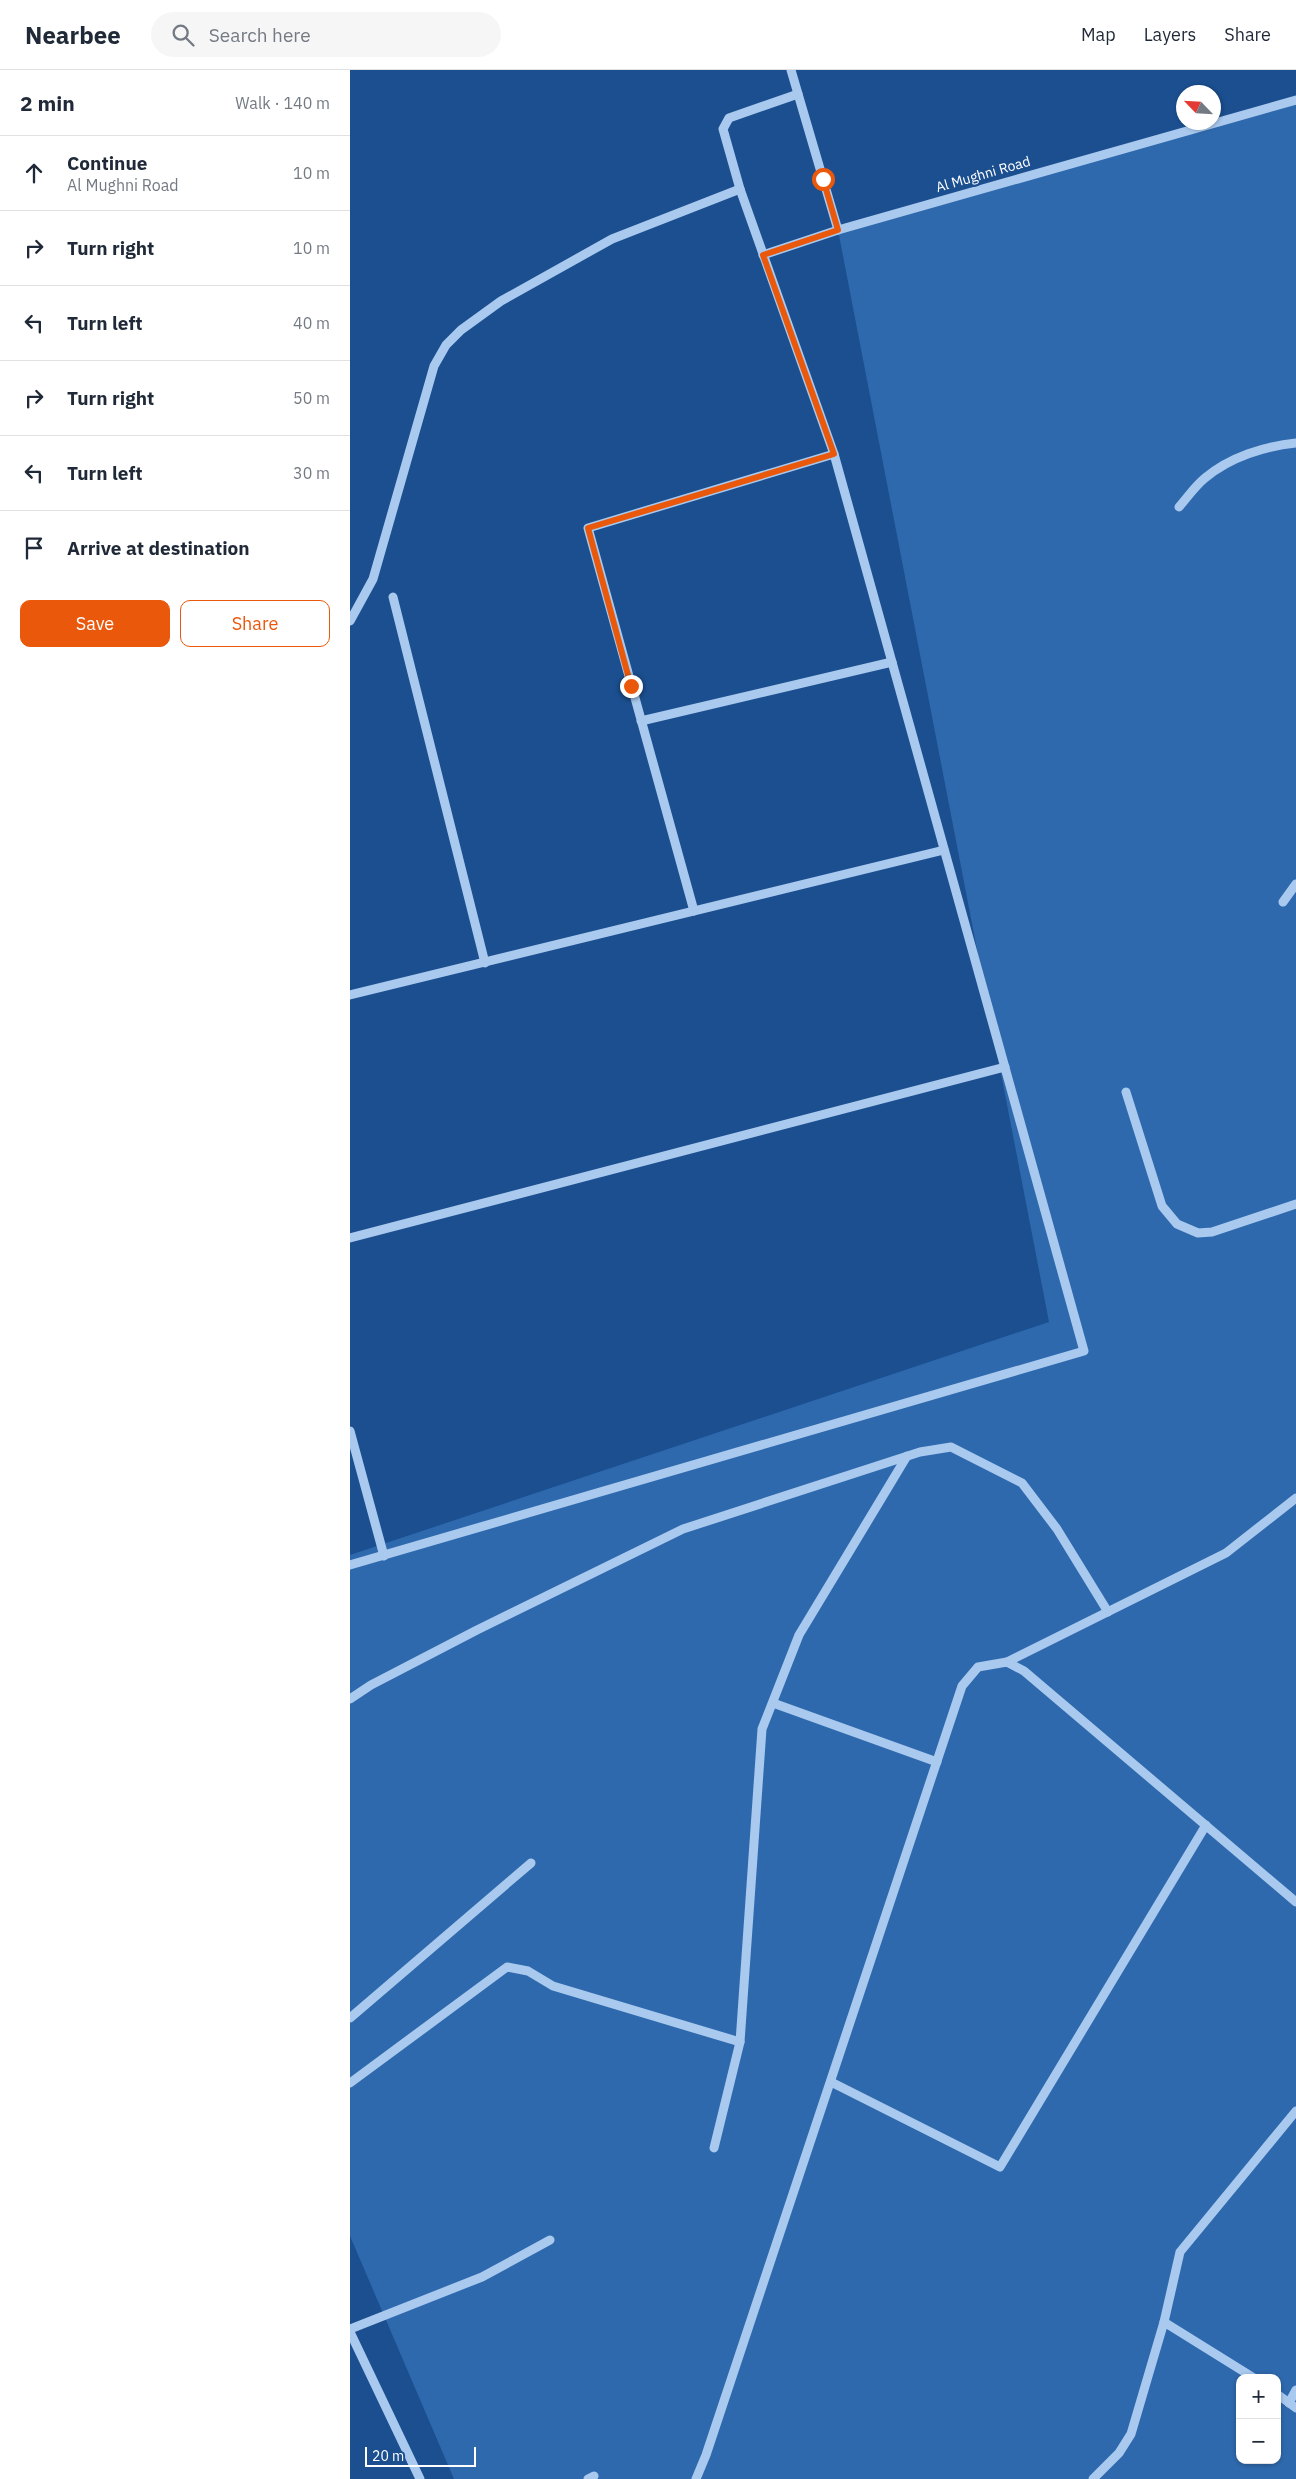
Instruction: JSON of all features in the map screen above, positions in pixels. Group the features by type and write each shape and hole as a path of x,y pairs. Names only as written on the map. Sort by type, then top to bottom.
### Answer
{"street":[{"path":"791,70 838,230"},
{"path":"350,1566 1084,1351 834,454 740,189 723,129 724,124 729,118 798,94"},
{"name":"Al Mughni Road","path":"763,255 838,230 1296,100"},
{"path":"350,622 373,579 434,366 446,345 460,330 501,301 612,239 740,189"},
{"path":"1179,507 1205,478 1232,460 1275,445 1296,443"},
{"path":"694,911 588,528 834,454"},
{"path":"393,597 485,963"},
{"path":"641,722 892,662"},
{"path":"350,995 944,850"},
{"path":"1283,902 1296,884"},
{"path":"350,1238 1005,1066"},
{"path":"1126,1092 1162,1206 1177,1224 1198,1233 1212,1232 1296,1204"},
{"path":"350,1431 384,1556"},
{"path":"350,1699 371,1685 477,1630 683,1529 907,1456 951,1447 1022,1483 1057,1529 1108,1612"},
{"path":"714,2148 740,2042 757,1770 762,1729 800,1635 907,1456"},
{"path":"696,2479 706,2455 962,1686 978,1667 1007,1662 1226,1553 1296,1498"},
{"path":"1007,1662 1024,1670 1296,1902"},
{"path":"773,1703 937,1762"},
{"path":"831,2082 1000,2168 1206,1825"},
{"path":"350,2018 531,1863"},
{"path":"350,2083 508,1966 528,1971 553,1986 740,2042"},
{"path":"1093,2479 1119,2453 1131,2434 1164,2322 1180,2252 1296,2111"},
{"path":"420,2479 350,2330 482,2277 550,2240"},
{"path":"1164,2322 1248,2374"},
{"path":"1281,2397 1292,2406 1296,2390"}],"shaded area":[{"path":"1296,98 1296,2479 454,2479 350,2236 350,1555 1049,1322 838,230 1185,130 1221,130 1221,120"}],"route":[{"path":"631,686 588,528 834,454 763,255 838,230 823,179"}]}
